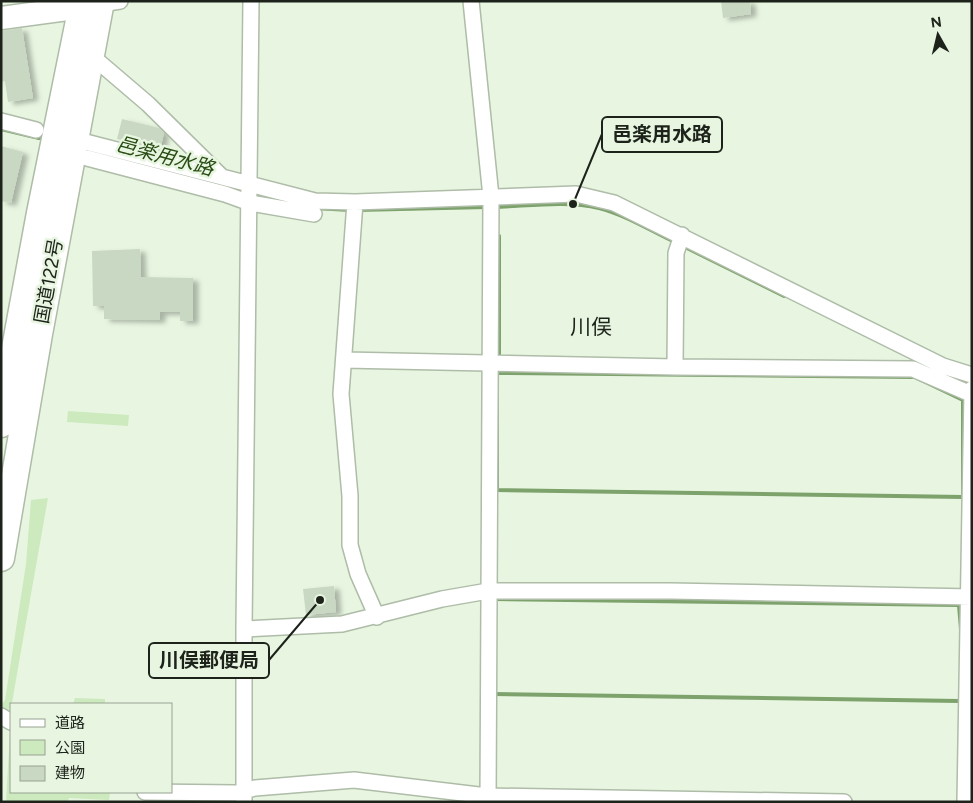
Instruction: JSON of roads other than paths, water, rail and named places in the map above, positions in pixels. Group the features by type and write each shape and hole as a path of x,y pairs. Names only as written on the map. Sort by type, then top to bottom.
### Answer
{"highway":[{"name":"国道122号","path":"1,558 10,500 81,149 97,3"},
{"name":"国道122号","path":"1,424 7,355 97,3"}],"main road":[{"path":"1,18 97,3"}],"street":[{"path":"244,796 251,1"},
{"path":"471,1 491,197 488,799"},
{"path":"90,58 100,63 148,104 222,176"},
{"path":"1,121 36,130"},
{"path":"81,149 222,176 315,200 355,202 576,194 614,203 682,235 943,366 972,375"},
{"path":"81,149 250,203 314,214"},
{"path":"355,202 345,360 341,394 350,496 350,546 358,574 377,617"},
{"path":"675,367 676,253 682,235"},
{"path":"345,360 675,367 913,369 971,394"},
{"path":"965,802 970,597 972,389"},
{"path":"244,629 342,624 377,617 442,599 488,591 671,591 970,597"},
{"path":"172,792 236,793 244,796 354,780 488,799 844,802"}],"waterway":[{"name":"邑楽用水路","path":"1,129 39,138"},
{"name":"邑楽用水路","path":"227,187 244,192"},
{"name":"邑楽用水路","path":"254,194 278,201"},
{"name":"邑楽用水路","path":"494,207 573,204 599,208 629,219 677,243"},
{"name":"邑楽用水路","path":"357,210 487,207"},
{"name":"邑楽用水路","path":"314,208 350,210"},
{"path":"499,236 499,358"},
{"name":"邑楽用水路","path":"683,246 784,296"},
{"path":"497,373 915,377 963,400 963,497 497,490 497,373"},
{"name":"邑楽用水路","path":"948,375 972,383"},
{"path":"495,599 959,605 961,629"},
{"path":"493,694 959,701"}],"place":[{"name":"邑楽用水路","path":"573,204"},
{"name":"川俣郵便局","path":"320,600"}],"district":[{"name":"川俣","path":"591,327"}]}
